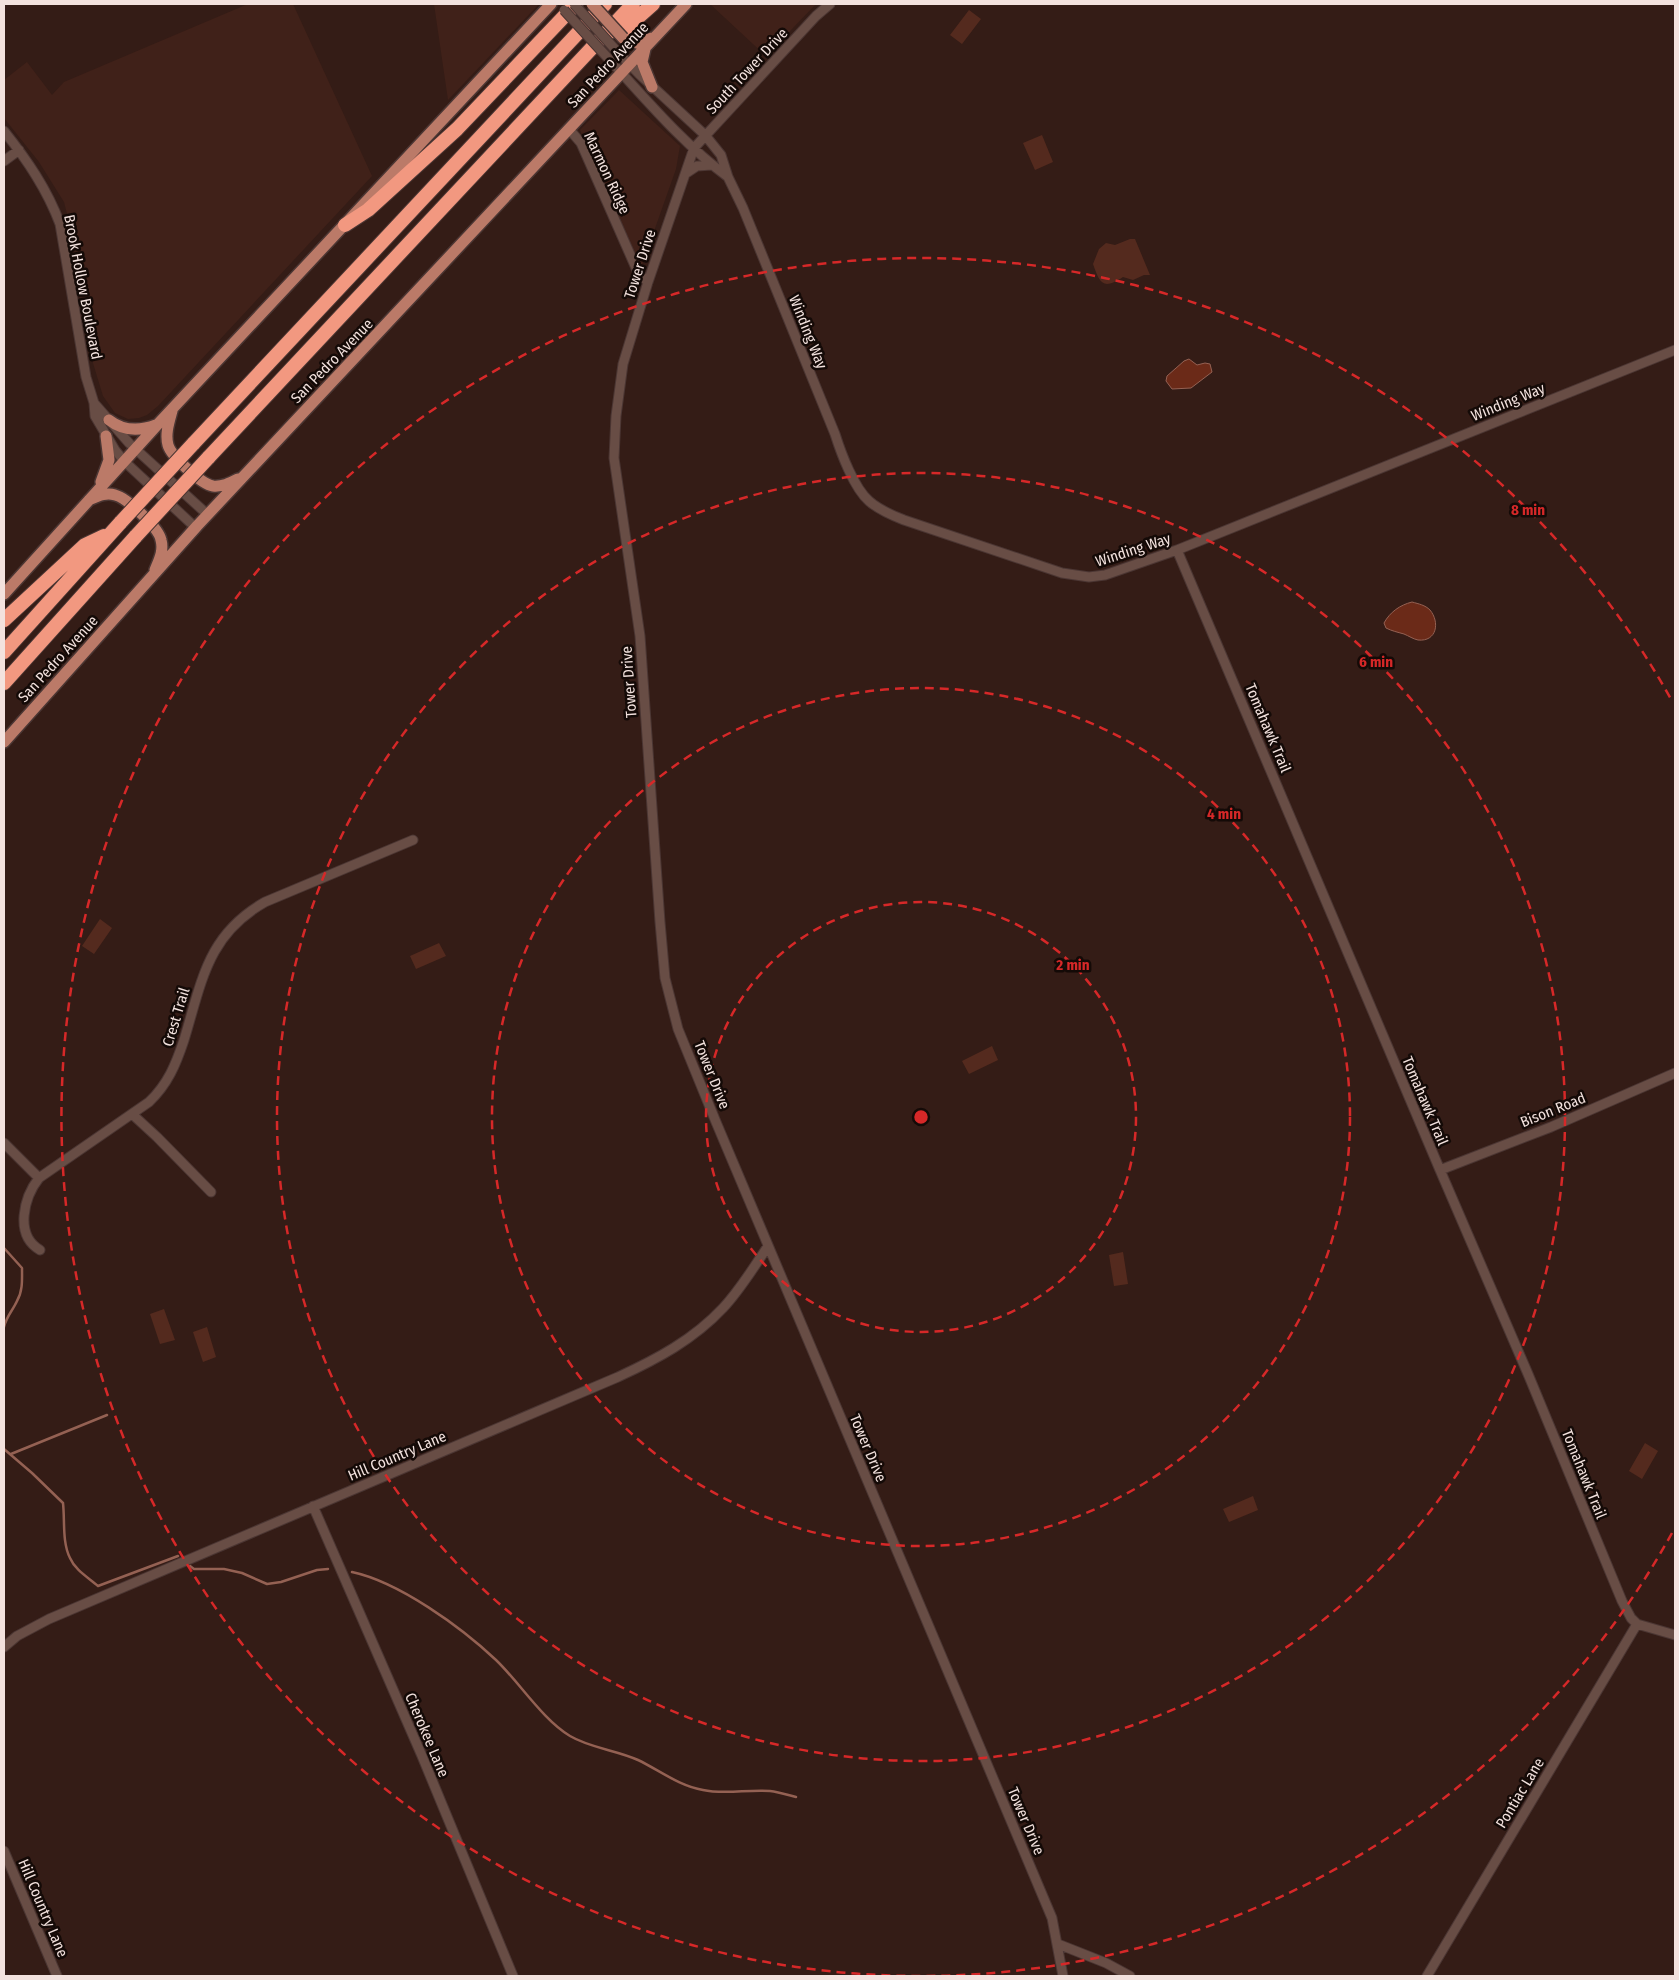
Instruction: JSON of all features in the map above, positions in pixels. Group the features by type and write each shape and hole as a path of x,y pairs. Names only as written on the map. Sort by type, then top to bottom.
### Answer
{"highway":[{"path":"4,652 193,444 605,4"},
{"path":"4,683 208,458 633,4"},
{"path":"605,33 626,28 653,4"},
{"path":"345,225 368,210 457,129 568,5"},
{"path":"4,620 86,545 116,528"}],"main road":[{"path":"4,594 158,424 551,4"},
{"path":"592,4 623,38 637,43 655,37"},
{"name":"San Pedro Avenue","path":"4,742 208,515 686,4"},
{"path":"646,47 642,58 652,87"},
{"path":"172,409 167,436 168,446 174,455 200,480 219,486 246,475"},
{"path":"109,420 117,426 135,430 147,429 158,424"},
{"path":"97,490 104,477 109,460 106,436"},
{"path":"88,500 106,494 119,496 158,531 162,541 162,549 152,576"}],"street":[{"name":"South Tower Drive","path":"705,135 830,4"},
{"path":"568,5 614,48 625,69 654,107 712,165 728,176"},
{"path":"568,5 607,57 625,69"},
{"name":"Winding Way","path":"625,69 663,96 705,135 721,155 840,448 860,490 867,500 881,510 904,520 1062,574 1089,578 1105,575 1178,550 1675,350"},
{"path":"654,107 663,96"},
{"name":"Marmon Ridge","path":"569,129 581,143 636,268 640,275 648,282"},
{"name":"Brook Hollow Boulevard","path":"4,131 45,190 60,224 86,377 94,403 95,416 106,436 124,461 196,528"},
{"name":"Tower Drive","path":"705,135 694,148 648,282 624,364 616,416 614,458 640,636 665,978 678,1029 1052,1918 1063,1976"},
{"path":"4,161 19,150"},
{"path":"685,175 697,166 712,165"},
{"name":"Brook Hollow Boulevard","path":"94,403 136,449 208,515"},
{"name":"Tomahawk Trail","path":"1178,550 1528,1374 1622,1601 1638,1624"},
{"name":"Crest Trail","path":"40,1250 31,1243 25,1228 24,1217 26,1200 39,1178 156,1096 173,1072 212,955 234,924 265,902 413,840"},
{"name":"Bison Road","path":"1440,1170 1551,1126 1675,1073"},
{"path":"132,1114 211,1192"},
{"path":"4,1142 39,1178"},
{"name":"Hill Country Lane","path":"4,1647 17,1636 49,1619 618,1377 671,1351 697,1332 723,1308 768,1246"},
{"name":"Cherokee Lane","path":"313,1506 418,1747 513,1976"},
{"path":"1638,1624 1675,1635"},
{"name":"Pontiac Lane","path":"1427,1976 1638,1624"},
{"name":"Hill Country Lane","path":"4,1851 56,1976"},
{"path":"1058,1944 1106,1963 1130,1976"}],"shaded area":[{"path":"248,4 293,4 372,176 158,406 147,415 128,419 115,413 103,396 93,363 77,253 64,202 39,162 4,118 4,80 27,62 52,95 64,82"},
{"path":"434,4 539,4 448,100"},
{"path":"710,4 816,4 766,56"},
{"path":"969,10 981,19 962,44 950,35"},
{"path":"619,90 680,146 676,169 641,268 580,130"},
{"path":"1042,135 1053,162 1035,170 1023,143"},
{"path":"1135,239 1150,275 1144,275 1133,280 1123,277 1111,283 1103,283 1093,264 1099,249 1106,243 1115,245"},
{"path":"1189,359 1197,365 1210,364 1212,372 1191,388 1172,389 1166,381 1167,376"},
{"path":"1412,602 1430,610 1435,620 1436,625 1433,635 1424,640 1418,640 1392,631 1386,628 1384,623 1392,612"},
{"path":"100,919 112,928 94,954 82,946"},
{"path":"439,943 446,956 416,969 410,956"},
{"path":"992,1046 998,1060 969,1074 962,1061"},
{"path":"1123,1252 1128,1284 1114,1286 1109,1255"},
{"path":"164,1309 175,1340 160,1344 150,1314"},
{"path":"207,1327 216,1357 203,1362 193,1332"},
{"path":"1645,1443 1658,1451 1642,1479 1629,1471"},
{"path":"1253,1496 1258,1510 1229,1522 1223,1509"}],"waterway":[{"path":"4,1248 22,1268 19,1297 4,1327"},
{"path":"11,1454 107,1415"},
{"path":"4,1449 63,1503 67,1552 79,1570 98,1586 178,1556"},
{"path":"190,1566 194,1569 224,1569 242,1573 267,1584 281,1582 317,1570 328,1569"},
{"path":"352,1572 389,1585 447,1620 496,1660 541,1711 570,1736 638,1760 694,1788 720,1792 770,1791 796,1797"}]}
